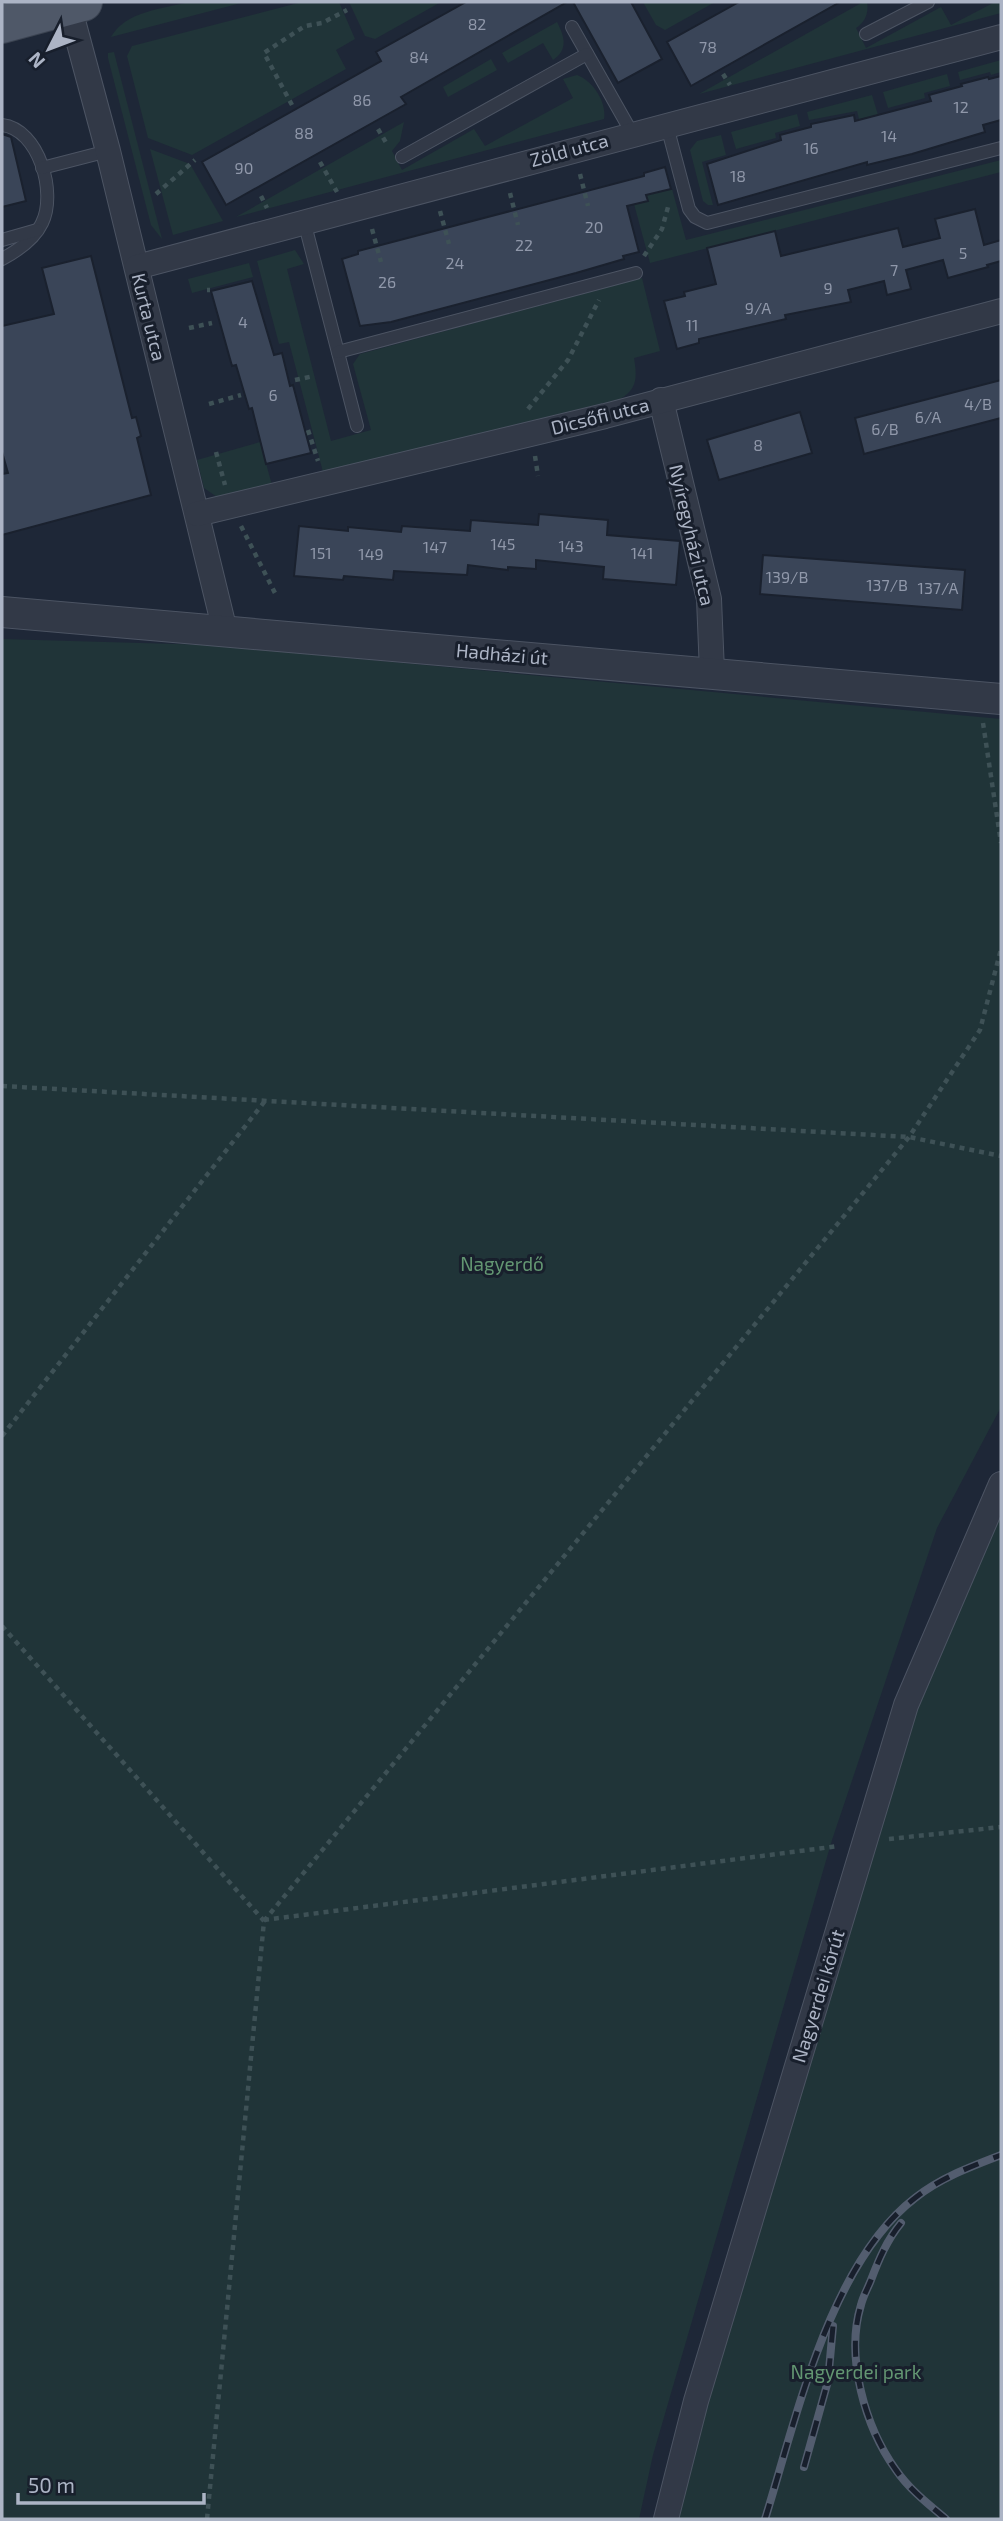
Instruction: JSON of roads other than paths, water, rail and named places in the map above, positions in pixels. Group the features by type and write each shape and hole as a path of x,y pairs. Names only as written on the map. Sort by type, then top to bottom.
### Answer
{"main road":[{"path":"2,23 76,4"}],"street":[{"name":"Kurta utca","path":"76,4 108,151 225,631"},
{"name":"Zöld utca","path":"137,267 632,133 1001,37"},
{"name":"Dicsőfi utca","path":"197,514 532,433 1001,311"},
{"name":"Nyíregyházi utca","path":"661,400 709,599 712,672"},
{"name":"Hadházi út","path":"2,611 990,698"},
{"name":"Nagyerdei körút","path":"667,2519 696,2401 906,1705 1001,1483"}],"lane":[{"path":"866,34 928,2"},
{"path":"572,27 632,133"},
{"path":"402,157 587,54"},
{"path":"2,125 12,126 27,137 42,168 47,209 38,230 26,243 2,259"},
{"path":"667,125 689,209 698,220 707,223 1001,148"},
{"path":"42,168 108,151"},
{"path":"304,222 357,426"},
{"path":"2,240 38,230"},
{"path":"338,352 636,273"}],"railway":[{"path":"765,2519 819,2346 838,2302 860,2262 885,2227 915,2198 946,2179 1001,2155"},
{"path":"901,2223 884,2250 862,2302 855,2347 857,2369 867,2413 885,2453 907,2484 946,2519"},
{"path":"804,2467 828,2381 833,2326"}],"park label":[{"name":"Nagyerdő","path":"502,1264"},
{"name":"Nagyerdei park","path":"856,2372"}]}
